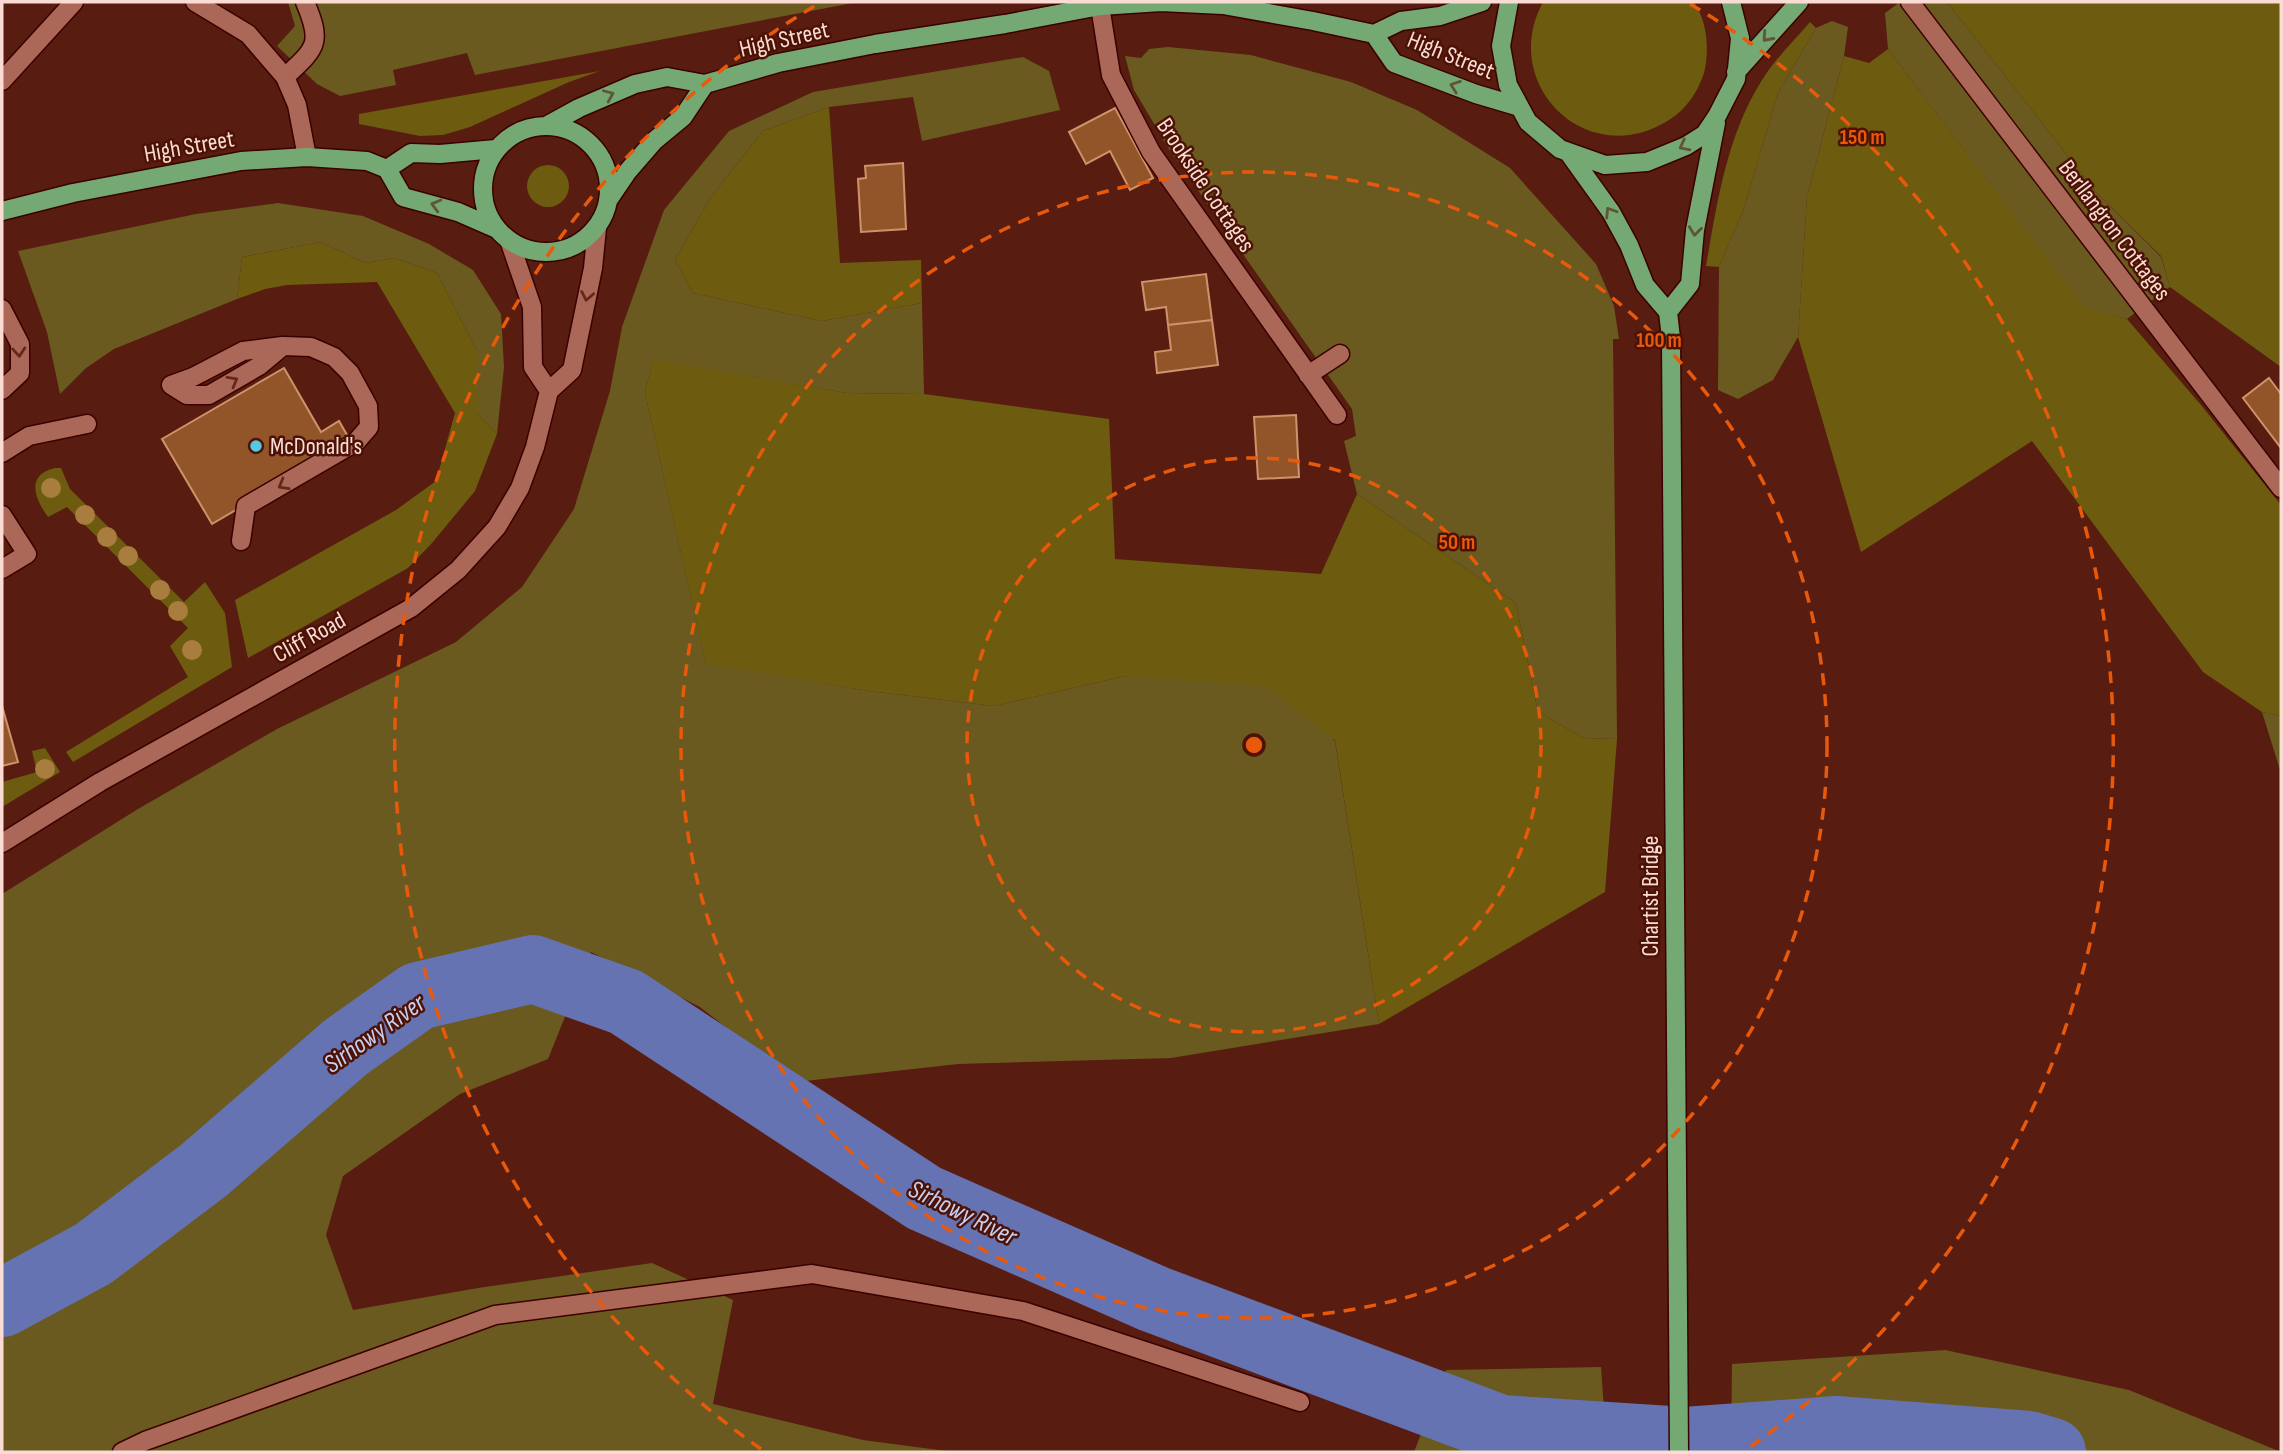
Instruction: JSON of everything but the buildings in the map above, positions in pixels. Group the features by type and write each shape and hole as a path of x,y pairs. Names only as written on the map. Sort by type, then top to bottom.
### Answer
{"main road":[{"name":"High Street","path":"548,125 579,108 635,84 667,77 705,84 778,63 1100,6 1161,2 1223,5 1313,20 1374,34 1401,21 1440,16 1482,2"},
{"path":"1509,2 1501,46 1508,85 1528,121 1560,149 1605,165 1647,162 1686,146 1705,134 1736,79 1740,38 1731,2"},
{"path":"1737,72 1799,2"},
{"name":"High Street","path":"1374,34 1394,63 1476,94 1520,107"},
{"path":"608,201 628,171 654,141 683,117 705,84"},
{"path":"1568,152 1611,212 1629,245 1645,285 1668,312 1690,284 1695,230 1717,116"},
{"path":"496,149 440,154 411,153 387,169 403,197 458,212 503,234 522,248 544,253 559,252 580,243 597,228 607,208 607,171 597,151 585,138 565,128 548,125 526,128 507,138 496,149 485,168 482,184 488,218 503,234"},
{"name":"High Street","path":"2,211 73,194 241,161 307,157 367,161 387,169"},
{"name":"Chartist Bridge","path":"1668,312 1671,338 1679,1452"}],"street":[{"path":"2,81 74,2"},
{"path":"195,2 248,34 285,78 297,105 307,157"},
{"path":"285,78 312,51 316,33 305,2"},
{"name":"Berllangron Cottages","path":"1910,2 2281,488"},
{"name":"Brookside Cottages","path":"1100,6 1111,75 1151,152 1337,415"},
{"name":"Cliff Road","path":"2,843 100,782 411,608 458,570 497,527 520,488 535,447 549,391 572,370 593,268 597,228"},
{"path":"503,234 532,307 533,367 549,391"},
{"path":"2,309 20,344 20,373 2,390"},
{"path":"171,385 194,377 243,351 283,346 312,347 334,357 349,373 368,406 369,427 356,442 246,506 241,541"},
{"path":"1308,375 1340,354"},
{"path":"2,453 29,436 87,424"},
{"path":"2,515 27,554 2,569"},
{"path":"122,1452 145,1441 495,1315 813,1274 1023,1311 1300,1402"}],"shaded area":[{"path":"288,2 858,2 475,75 467,53 393,70 396,85 340,96 317,84 277,46 295,26"},
{"path":"1543,2 1694,2 1702,18 1707,43 1705,69 1700,84 1676,115 1638,133 1609,135 1582,127 1559,112 1542,90 1532,63 1532,33"},
{"path":"1900,2 1947,2 2097,193 2161,257 2170,287 2127,319 2084,308 1888,49 1885,13"},
{"path":"1947,2 2281,2 2281,367 2170,287 2161,256 2097,193"},
{"path":"1832,21 1848,27 1844,56 1807,197 1798,337 1773,380 1738,399 1718,390 1719,267 1743,211 1778,93 1816,28"},
{"path":"1810,22 1816,28 1778,93 1743,211 1719,267 1706,266 1725,170 1740,123 1767,72"},
{"path":"1168,47 1251,55 1351,82 1417,110 1510,168 1596,264 1614,306 1619,339 1613,339 1617,739 1584,738 1538,712 1516,603 1357,494 1344,441 1356,436 1352,409 1169,149 1134,90 1125,56 1141,58 1149,49"},
{"path":"1888,49 2084,307 2127,319 2201,405 2281,505 2281,716 2262,712 2203,672 2032,441 1861,552 1798,337 1807,197 1844,56 1869,63"},
{"path":"1023,57 1049,71 1060,110 922,141 913,97 829,107 763,131 711,197 675,260 693,293 822,321 922,303 924,394 846,393 653,359 645,393 706,664 869,691 994,706 1125,676 1266,686 1335,741 1379,1024 1171,1058 958,1064 796,1082 700,1007 591,952 548,1059 460,1094 343,1176 326,1235 353,1310 478,1288 652,1263 733,1300 713,1404 863,1440 954,1452 2,1452 2,894 138,809 277,729 456,642 522,587 574,509 610,391 622,327 664,210 729,131 813,92"},
{"path":"600,71 569,82 470,127 443,135 420,136 359,124 359,114"},
{"path":"829,107 840,263 921,260 922,303 822,321 693,293 675,260 711,197 763,131"},
{"path":"548,165 563,171 569,186 563,201 548,207 533,201 527,186 533,171"},
{"path":"278,203 363,216 429,244 473,270 501,314 504,367 497,434 477,414 477,351 437,273 394,258 365,263 321,242 242,257 237,299 114,349 86,368 60,394 47,332 18,251 196,214"},
{"path":"321,242 365,263 394,258 437,273 477,351 477,414 497,434 475,491 408,568 248,658 235,600 396,510 436,481 455,413 377,282 287,285 237,299 242,257"},
{"path":"653,358 846,393 924,394 1109,419 1115,559 1321,574 1357,494 1516,603 1538,712 1584,738 1617,739 1605,892 1379,1024 1335,740 1125,676 994,706 869,691 706,665 645,393"},
{"path":"61,468 70,489 184,602 205,582 225,613 232,667 73,762 66,752 188,677 170,646 188,628 67,507 48,517 39,503 35,488 39,476"},
{"path":"2262,712 2281,716 2281,773"},
{"path":"45,748 60,772 2,807 2,782 37,772 32,751"},
{"path":"1945,1350 2129,1390 2281,1452 1731,1452 1732,1364"},
{"path":"1601,1367 1607,1452 1414,1452 1446,1370"}],"waterway":[{"name":"Sirhowy River","path":"2,1303 93,1254 204,1170 346,1047 418,996 533,969 626,1002 924,1198 1154,1299 1501,1429 1685,1441 1836,1430 2029,1445 2052,1452"}],"place":[{"name":"McDonald's","path":"256,446"}]}
